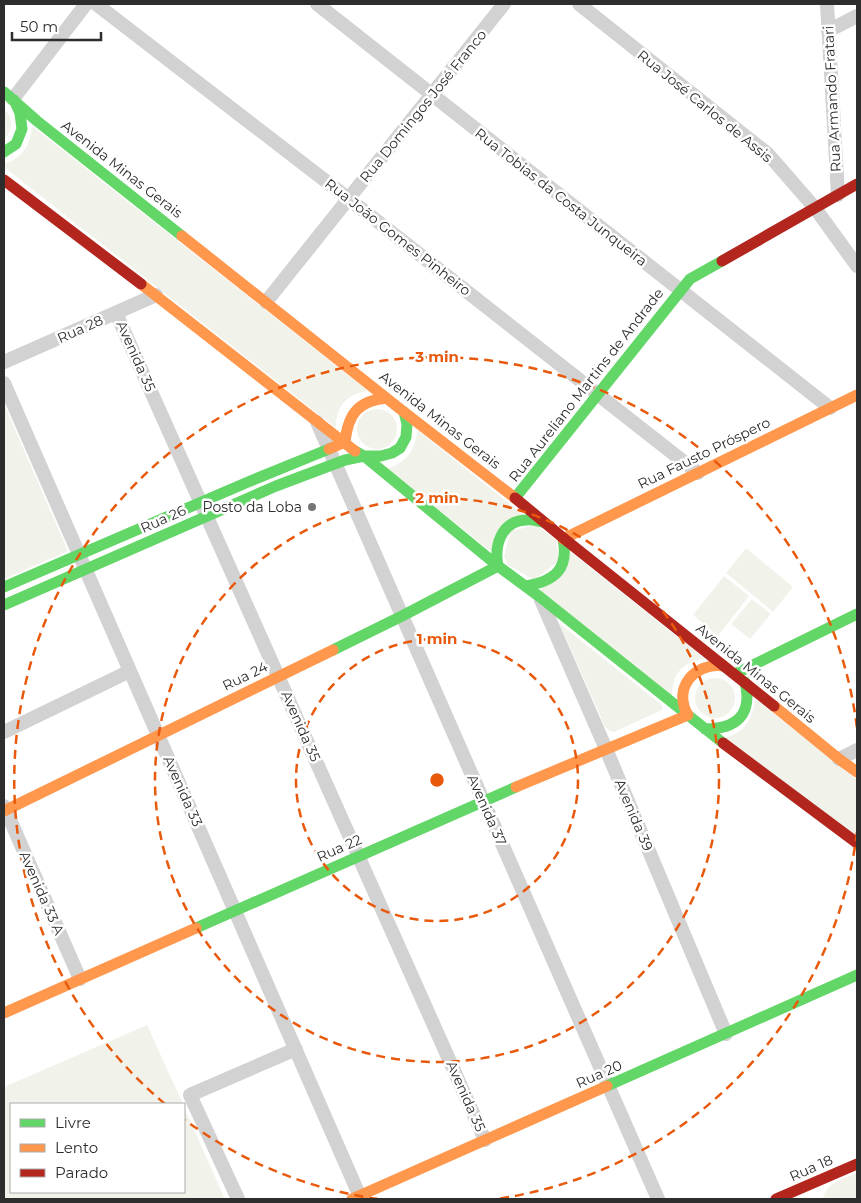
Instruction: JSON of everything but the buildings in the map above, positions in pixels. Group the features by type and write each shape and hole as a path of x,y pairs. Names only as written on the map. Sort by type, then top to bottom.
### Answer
{"street":[{"path":"4,152 16,144 22,129 20,113 7,96 86,4"},
{"name":"Rua João Gomes Pinheiro","path":"96,4 349,199 698,473"},
{"name":"Rua Tobias da Costa Junqueira","path":"317,4 830,408"},
{"name":"Rua Domingos José Franco","path":"266,302 504,4"},
{"name":"Rua José Carlos de Assis","path":"579,4 768,154 815,208 857,266"},
{"name":"Rua Armando Fratari","path":"827,4 838,195"},
{"path":"828,31 857,16"},
{"name":"Avenida Minas Gerais","path":"7,96 386,398 515,498 542,522 857,772"},
{"path":"4,180 156,295 316,421 346,442 498,566 526,586 706,729 857,843"},
{"name":"Rua Aureliano Martins de Andrade","path":"515,498 690,279 857,184"},
{"name":"Rua 28","path":"4,362 156,295"},
{"name":"Avenida 35","path":"116,312 485,1140"},
{"name":"Avenida 33","path":"4,382 296,1049 358,1198"},
{"name":"Rua Fausto Próspero","path":"563,538 857,395"},
{"path":"346,442 346,428 354,412 368,401 386,398"},
{"path":"364,456 381,456 392,453 400,448 406,437 407,424 404,412"},
{"name":"Avenida 37","path":"316,421 658,1199"},
{"name":"Rua 26","path":"4,588 201,502 346,442"},
{"name":"Rua 26","path":"4,603 276,486 334,464 364,456"},
{"path":"270,473 276,486"},
{"path":"498,566 496,547 499,537 505,530 512,524 522,520 542,522"},
{"path":"526,586 548,581 564,565 563,538"},
{"name":"Rua 24","path":"4,809 279,677 498,566"},
{"name":"Avenida 39","path":"540,597 726,1034"},
{"path":"735,674 857,614"},
{"path":"688,715 683,697 690,678 696,672 708,666 724,666"},
{"path":"4,732 130,671"},
{"path":"706,729 728,727 745,712 748,697 748,689 745,682"},
{"name":"Rua 22","path":"4,1013 483,801 688,715"},
{"path":"839,759 857,750"},
{"name":"Avenida 33 A","path":"4,809 80,979"},
{"name":"Rua 20","path":"358,1198 857,975"},
{"path":"238,1199 190,1095 296,1049"},
{"name":"Rua 18","path":"776,1199 802,1194 857,1164"}],"shaded area":[{"path":"4,109 11,120 11,128 4,140"},
{"path":"32,126 368,391 354,395 344,402 336,420 336,428 4,167 4,164 16,158 24,150 30,139"},
{"path":"4,404 68,551 4,579"},
{"path":"377,409 391,415 397,429 391,443 377,449 363,443 357,429 363,415"},
{"path":"417,430 526,517 493,553 387,469 400,463 409,454 415,443"},
{"path":"536,525 556,540 559,561 534,580 508,565 504,556 511,531"},
{"path":"746,548 793,587 773,612 726,573"},
{"path":"570,552 705,659 697,660 680,670 674,681 672,696 540,591"},
{"path":"724,576 749,596 718,636 693,615"},
{"path":"752,599 771,614 750,639 731,624"},
{"path":"559,623 662,705 662,710 614,732 608,730 603,724"},
{"path":"715,678 729,684 735,698 729,712 715,718 701,712 695,698 701,684"},
{"path":"755,699 857,780 857,842 725,738 739,731 747,723 752,713"},
{"path":"147,1025 183,1103 10,1103 10,1193 185,1193 185,1109 225,1199 4,1199 4,1087"},
{"path":"857,1173 857,1199 823,1199 831,1185"}],"traffic: fast":[{"path":"4,92 37,121 182,236"},
{"path":"4,152 16,144 22,129 20,113 14,100"},
{"path":"515,498 690,279 722,261"},
{"path":"4,605 276,486 345,460 392,453 400,448 406,437 407,424 404,412"},
{"path":"4,587 329,449"},
{"path":"355,451 364,456 498,566 540,597 723,743"},
{"path":"333,650 498,566 497,551 501,536 505,530 517,521 530,520 542,522"},
{"path":"526,586 545,581 558,572 564,558 563,539"},
{"path":"735,674 857,614"},
{"path":"705,729 725,726 740,718 746,703 745,682"},
{"path":"196,928 516,787"},
{"path":"607,1086 857,975"}],"traffic: slow":[{"path":"182,236 515,498"},
{"path":"141,284 355,451"},
{"path":"563,539 857,395"},
{"path":"329,449 345,442 346,432 356,411 368,402 386,398"},
{"path":"4,811 333,650"},
{"path":"516,787 688,715 683,695 689,679 704,668 724,666"},
{"path":"774,706 857,772"},
{"path":"4,1013 196,928"},
{"path":"352,1199 607,1086"}],"traffic: jam":[{"path":"4,180 141,284"},
{"path":"722,261 857,184"},
{"path":"515,498 774,706"},
{"path":"723,743 857,843"},
{"path":"776,1199 857,1164"}],"place":[{"name":"Posto da Loba","path":"312,507"}]}
